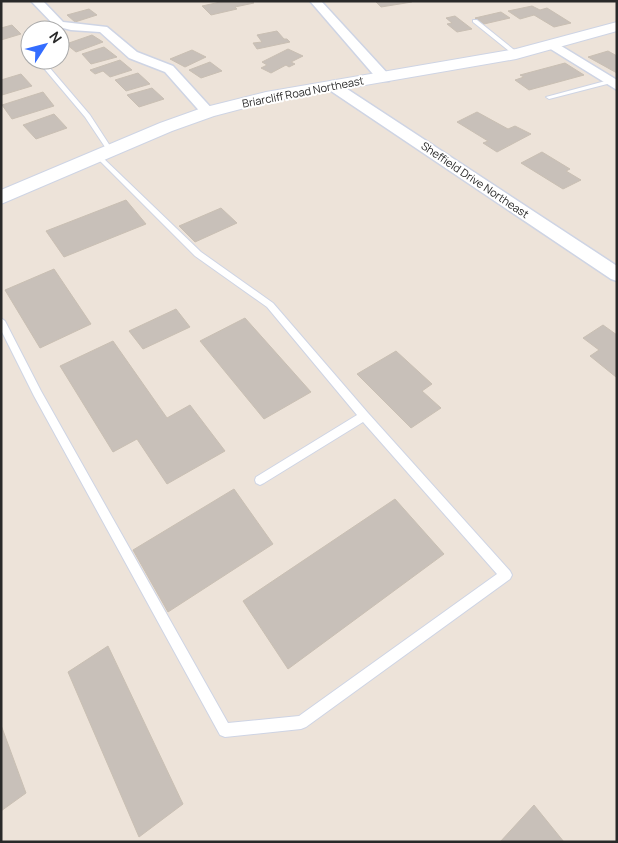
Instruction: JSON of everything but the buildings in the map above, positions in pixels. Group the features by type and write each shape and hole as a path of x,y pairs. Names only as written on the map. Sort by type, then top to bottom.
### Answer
{"main road":[{"name":"Briarcliff Road Northeast","path":"1,198 105,155 166,127 208,112 266,97 516,54 617,26"}],"street":[{"path":"36,1 59,24 71,27 103,29 133,55 168,69 208,112"},
{"path":"315,1 384,78"},
{"path":"553,45 613,84"},
{"name":"Sheffield Drive Northeast","path":"333,86 617,275"}],"lane":[{"path":"475,21 516,54"},
{"path":"1,321 37,394 226,730 301,722 506,574 364,416 270,305 198,254 105,155 88,116 49,70"},
{"path":"549,98 613,84"},
{"path":"260,480 364,416"}]}
